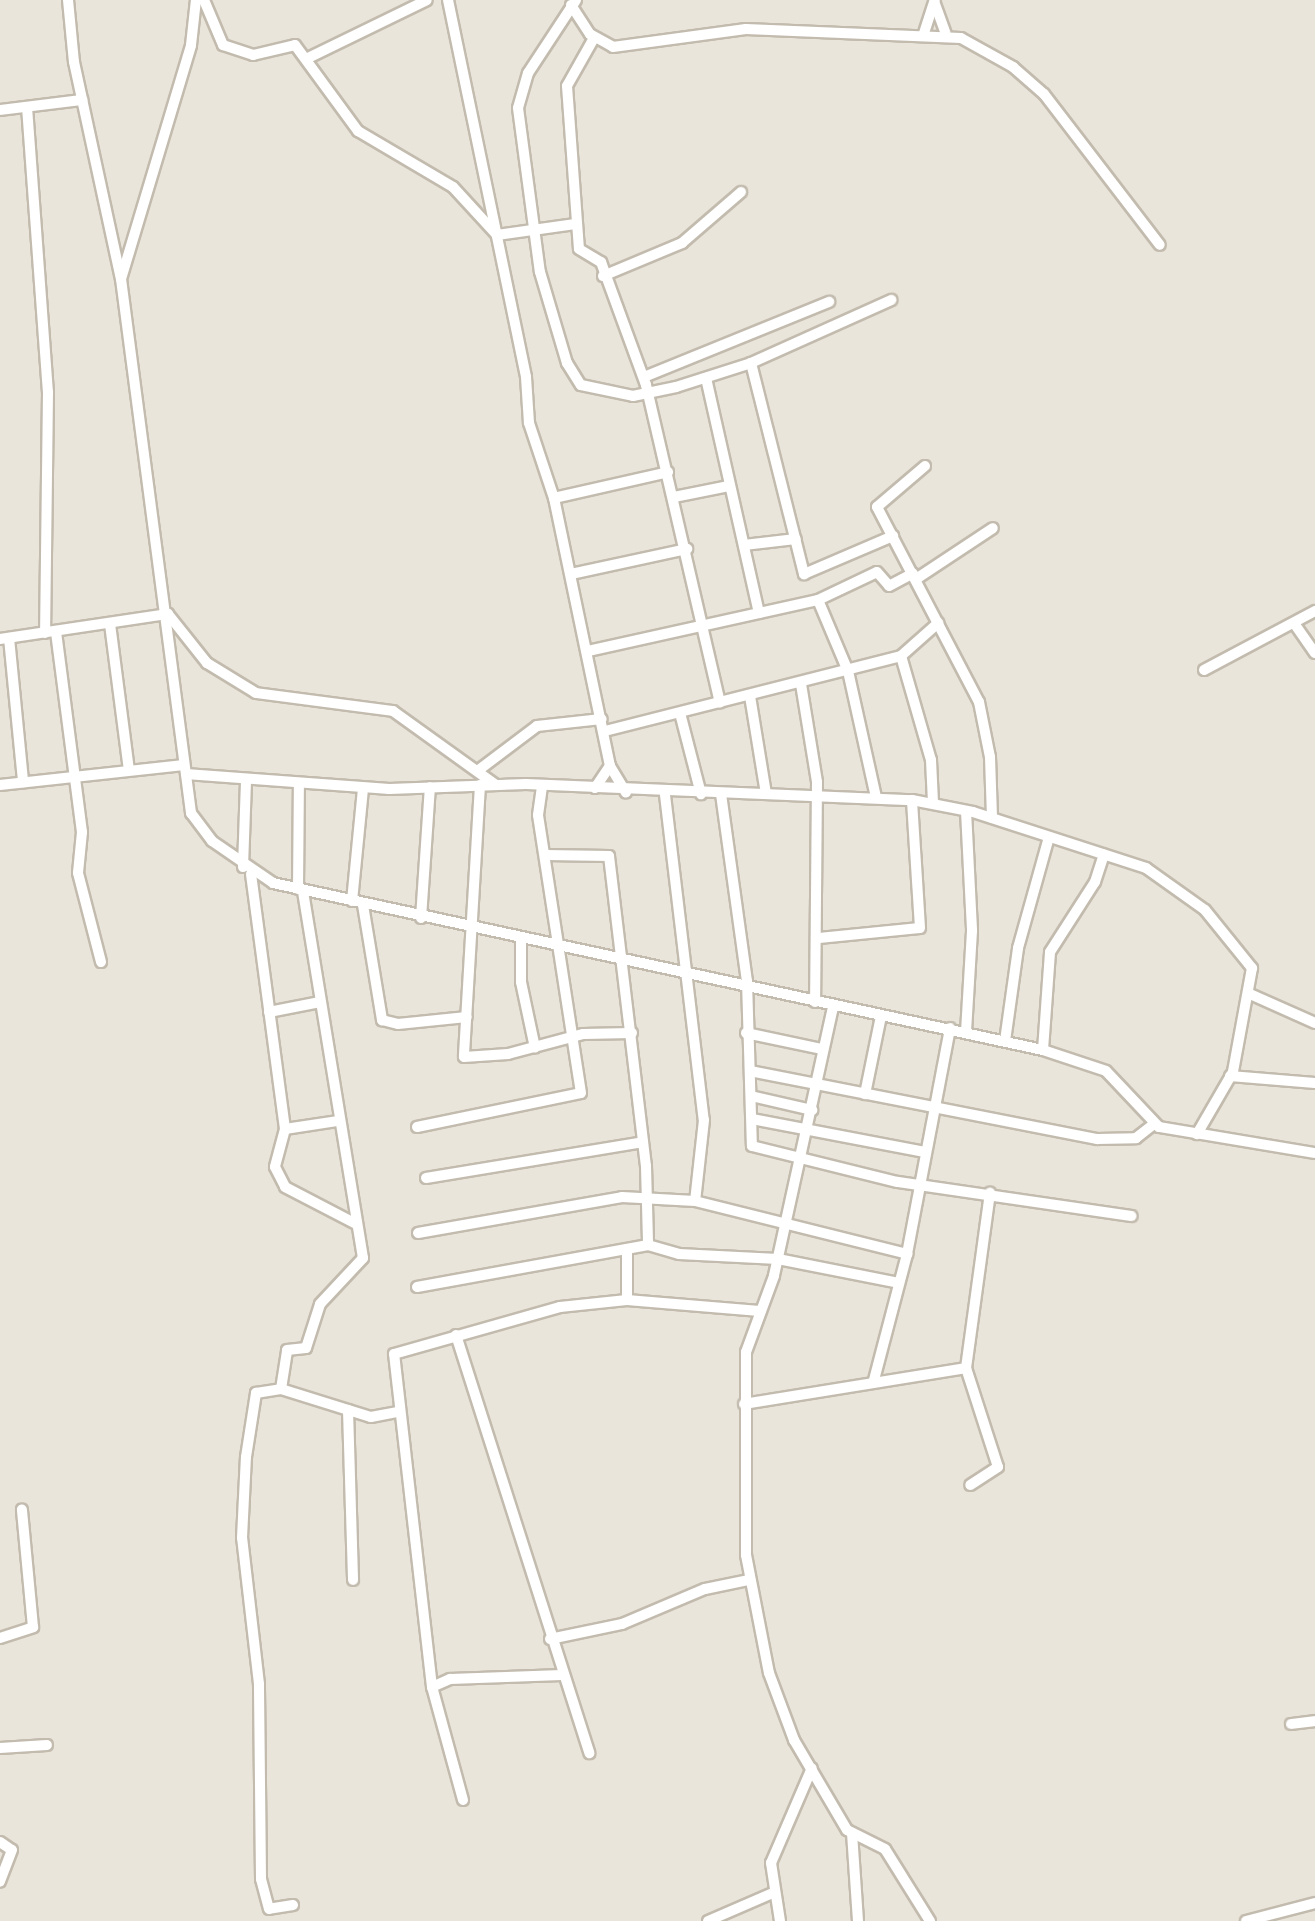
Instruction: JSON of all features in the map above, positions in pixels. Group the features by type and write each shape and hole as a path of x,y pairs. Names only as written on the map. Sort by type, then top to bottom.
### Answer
{"street":[{"path":"68,0 82,100 121,279 168,614 193,821 247,870 300,890 833,1007 950,1028 1043,1050 1106,1071 1154,1124 1197,1134 1315,1153"},
{"path":"121,279 191,45 196,0"},
{"path":"204,0 223,45 239,55 287,44 308,58 358,131 453,187 497,235"},
{"path":"308,58 427,0"},
{"path":"448,0 497,235 529,424 554,498 605,731 610,766 626,793"},
{"path":"574,2 594,38 613,47 746,29 945,32 994,54 1044,93 1160,245"},
{"path":"574,2 518,97 532,228 550,311 577,380 596,392 649,393 751,363 891,300"},
{"path":"935,2 945,32"},
{"path":"924,33 935,2"},
{"path":"594,38 568,86 575,224 580,253 598,259 649,393 705,625 720,702"},
{"path":"0,110 82,100"},
{"path":"27,107 48,392 45,634"},
{"path":"603,276 682,243 741,192"},
{"path":"497,235 575,224"},
{"path":"644,377 828,302"},
{"path":"751,363 807,574 893,536"},
{"path":"706,378 759,613"},
{"path":"925,466 877,504 985,720 992,818"},
{"path":"554,498 668,471"},
{"path":"674,497 729,486"},
{"path":"588,651 818,600 877,572 887,586 915,576 993,528"},
{"path":"744,545 796,539"},
{"path":"570,574 687,549"},
{"path":"818,600 848,671 876,797"},
{"path":"1204,670 1296,626 1315,611"},
{"path":"23,782 5,638 168,614"},
{"path":"168,614 207,663 256,693 393,711 480,769 496,785"},
{"path":"605,731 801,684 901,656 938,623"},
{"path":"110,624 129,770"},
{"path":"1296,626 1315,653"},
{"path":"56,632 74,773 80,886 101,962"},
{"path":"901,656 931,760 933,803"},
{"path":"801,684 818,795 819,938 815,1002"},
{"path":"750,696 766,794"},
{"path":"680,713 701,794"},
{"path":"480,769 537,726 602,719"},
{"path":"595,788 610,766"},
{"path":"0,785 74,773 185,769 246,780 363,788 526,785 539,790 595,788 665,795 876,797 933,803 992,818 1155,872 1216,920 1252,968 1250,994 1230,1076 1197,1134"},
{"path":"246,780 247,870 285,1129 275,1167 282,1184 356,1224"},
{"path":"281,1389 286,1350 306,1348 327,1293 361,1265 306,907 300,890 299,784"},
{"path":"480,785 476,930 464,1058 535,1048 573,1037 632,1033"},
{"path":"421,918 430,787"},
{"path":"352,901 363,788"},
{"path":"418,1128 578,1097 573,1037 545,855 539,790"},
{"path":"721,794 747,986 746,1033 754,1147 801,1160 921,1184 1132,1216"},
{"path":"665,795 704,1120 695,1201"},
{"path":"819,938 920,928 912,800"},
{"path":"966,811 972,931 966,1032"},
{"path":"1005,1041 1018,948 1049,837"},
{"path":"545,855 608,854 632,1033 649,1200 648,1245"},
{"path":"1043,1050 1050,952 1095,882 1104,854"},
{"path":"306,907 316,893"},
{"path":"363,905 382,1020 398,1024 467,1017"},
{"path":"521,939 521,982 535,1048"},
{"path":"1250,994 1315,1023"},
{"path":"269,1012 320,1002"},
{"path":"833,1007 778,1259 746,1352 744,1404 750,1580 769,1673 812,1768 852,1833 858,1921"},
{"path":"865,1094 881,1016"},
{"path":"874,1380 907,1254 950,1028"},
{"path":"746,1033 822,1049"},
{"path":"750,1071 1097,1139 1136,1138 1154,1124"},
{"path":"1230,1076 1315,1083"},
{"path":"751,1096 812,1110"},
{"path":"752,1119 925,1152"},
{"path":"285,1129 338,1121"},
{"path":"426,1178 643,1142"},
{"path":"970,1485 998,1467 966,1368 990,1193"},
{"path":"418,1233 614,1197 695,1201 787,1221 907,1254"},
{"path":"417,1287 648,1245 679,1254 778,1259 899,1283"},
{"path":"627,1249 627,1300"},
{"path":"463,1800 432,1687 397,1412 396,1351 561,1307 627,1300 760,1311"},
{"path":"456,1335 550,1639 589,1752"},
{"path":"744,1404 874,1380 966,1368"},
{"path":"293,1905 268,1909 261,1879 259,1684 242,1538 256,1393 281,1389 371,1417 397,1412"},
{"path":"348,1410 353,1580"},
{"path":"0,1638 33,1628 22,1510"},
{"path":"550,1639 622,1624 705,1589 750,1580"},
{"path":"432,1687 450,1679 562,1675"},
{"path":"1291,1724 1315,1721"},
{"path":"0,1748 47,1745"},
{"path":"780,1921 771,1863 812,1768"},
{"path":"852,1833 885,1849 930,1921"},
{"path":"0,1842 12,1850 0,1882"},
{"path":"708,1921 775,1892"},
{"path":"1246,1921 1315,1903"}],"shaded area":[{"path":"0,0 1315,0 1315,1921 0,1921"}]}
